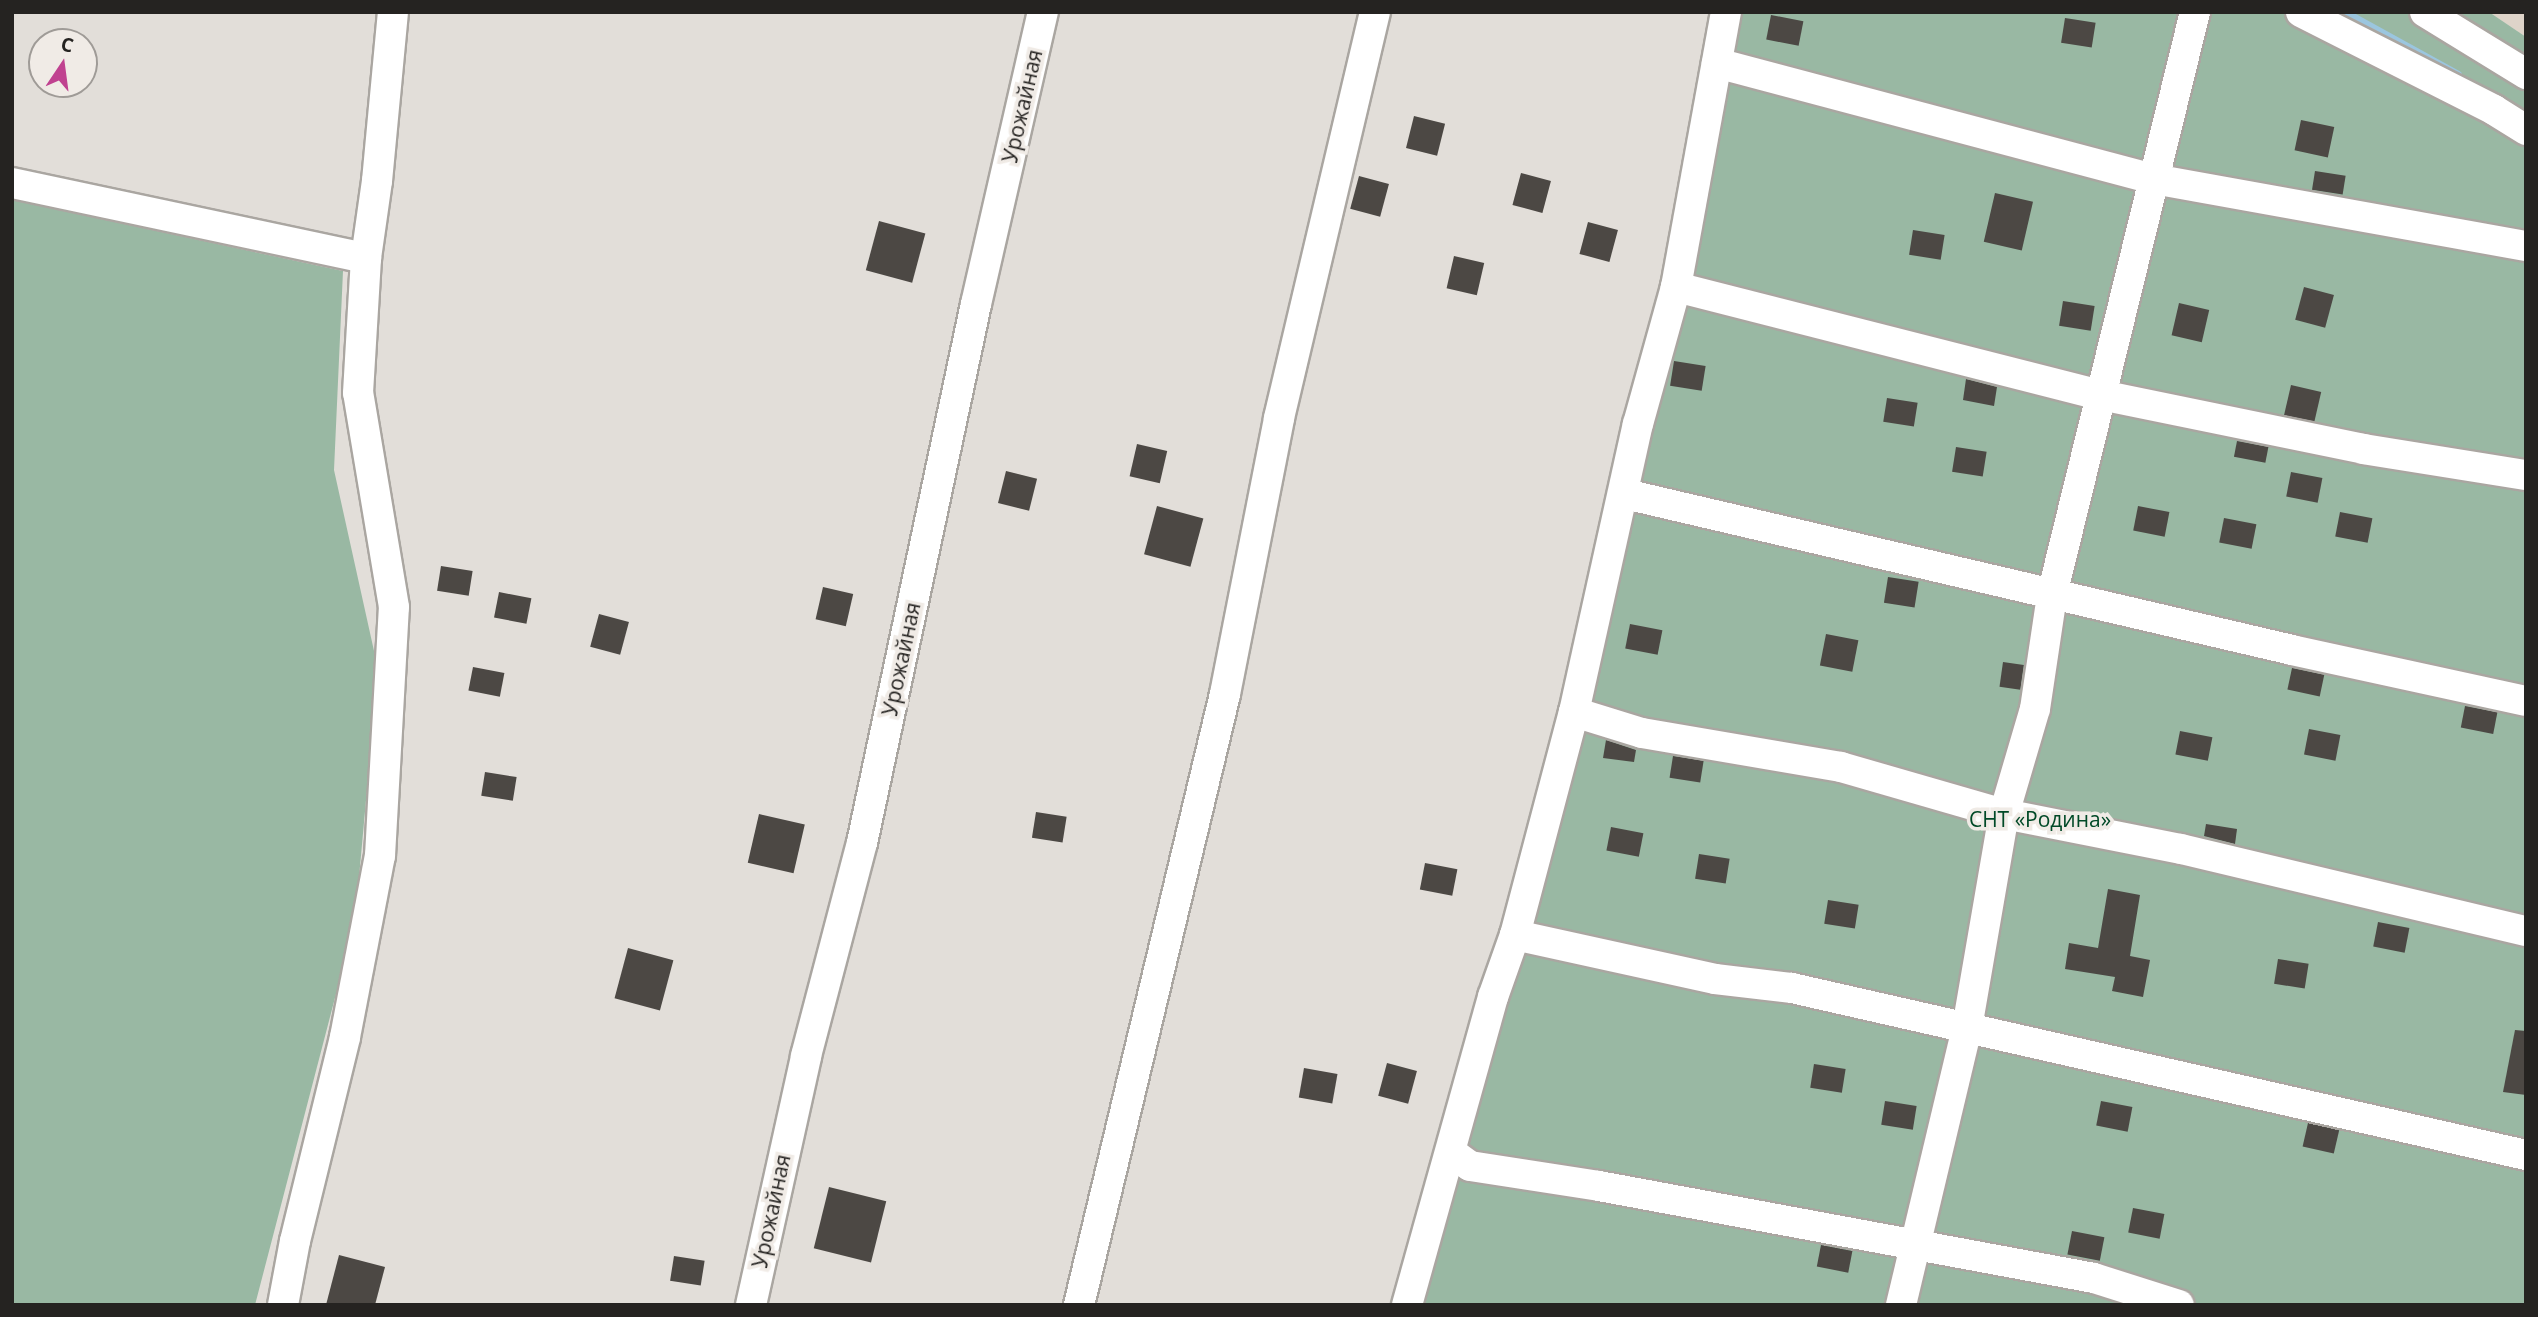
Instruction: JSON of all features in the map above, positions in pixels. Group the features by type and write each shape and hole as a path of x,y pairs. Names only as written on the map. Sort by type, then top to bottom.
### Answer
{"street":[{"path":"283,1305 295,1241 345,1037 380,856 394,607 358,393 366,258 377,181 393,12"},
{"name":"Урожайная","path":"751,1305 806,1056 862,843 974,318 1043,12"},
{"path":"1079,1305 1225,694 1279,418 1375,12"},
{"path":"1407,1305 1440,1184 1452,1153 1493,996 1515,935 1574,712 1625,494 1638,424 1676,287 1726,12"},
{"path":"1901,1305 1967,1028 2004,814 2035,709 2052,595 2195,12"},
{"path":"2301,12 2494,110 2526,130"},
{"path":"2425,12 2526,74"},
{"path":"1717,63 2153,179 2526,246"},
{"path":"12,183 366,258"},
{"path":"1676,287 2101,396 2363,449 2526,475"},
{"path":"1625,494 2052,595 2526,701"},
{"path":"1574,712 1642,733 1841,767 2004,814 2194,852 2526,931"},
{"path":"1515,935 1715,979 1792,988 2526,1155"},
{"path":"1452,1153 1470,1167 1599,1186 2094,1278 2179,1305"}],"shaded area":[{"path":"2489,12 2526,12 2526,37"}],"green space":[{"name":"СНТ «Родина»","path":"1726,12 2489,12 2526,37 2526,1305 1420,1305"},
{"path":"12,200 343,271 334,470 378,669 355,921 255,1305 12,1305"}],"building":[{"path":"1771,15 1803,21 1799,46 1766,40"},
{"path":"2065,18 2096,23 2092,48 2061,43"},
{"path":"1414,116 1445,124 1437,156 1406,148"},
{"path":"2301,120 2334,127 2328,157 2295,150"},
{"path":"2315,171 2346,176 2343,195 2312,190"},
{"path":"1521,173 1551,181 1542,213 1512,205"},
{"path":"1359,176 1389,184 1380,217 1350,209"},
{"path":"1995,193 2033,202 2022,250 1984,242"},
{"path":"879,221 925,233 912,283 866,270"},
{"path":"1588,222 1618,230 1609,262 1579,254"},
{"path":"1913,230 1945,235 1941,260 1909,255"},
{"path":"1454,256 1484,263 1477,295 1447,288"},
{"path":"2304,287 2334,295 2325,328 2295,320"},
{"path":"2063,301 2095,306 2091,331 2059,326"},
{"path":"2179,303 2209,310 2202,342 2172,335"},
{"path":"1674,361 1706,366 1702,391 1670,386"},
{"path":"1966,379 1997,387 1994,406 1963,400"},
{"path":"2291,385 2321,392 2314,422 2284,415"},
{"path":"1887,398 1918,403 1914,427 1883,422"},
{"path":"2237,441 2268,447 2265,463 2234,457"},
{"path":"1137,444 1167,451 1160,483 1130,476"},
{"path":"1956,447 1987,452 1983,477 1952,472"},
{"path":"1006,471 1037,479 1029,511 998,503"},
{"path":"2291,472 2322,478 2318,503 2286,497"},
{"path":"1157,506 1203,518 1190,567 1144,554"},
{"path":"2138,506 2169,512 2165,537 2133,531"},
{"path":"2340,512 2372,518 2368,543 2335,537"},
{"path":"2224,518 2256,524 2252,549 2219,543"},
{"path":"441,566 473,571 469,596 437,591"},
{"path":"1888,577 1919,582 1915,608 1884,603"},
{"path":"823,587 853,594 846,626 816,619"},
{"path":"499,592 531,598 526,624 494,618"},
{"path":"599,614 629,622 620,655 590,647"},
{"path":"1630,624 1662,630 1658,655 1625,649"},
{"path":"1826,634 1858,640 1852,672 1820,665"},
{"path":"2003,662 2024,665 2020,690 2000,687"},
{"path":"473,667 504,673 500,697 468,691"},
{"path":"2292,668 2324,675 2320,696 2287,690"},
{"path":"2465,706 2497,712 2493,734 2461,728"},
{"path":"2309,729 2340,735 2335,761 2304,755"},
{"path":"2180,731 2212,737 2208,761 2175,755"},
{"path":"1606,740 1636,750 1634,762 1603,758"},
{"path":"1673,756 1704,761 1700,783 1670,778"},
{"path":"485,772 517,777 513,801 481,796"},
{"path":"1036,812 1067,817 1063,843 1032,838"},
{"path":"759,814 805,825 794,873 748,863"},
{"path":"2206,824 2237,829 2235,844 2204,836"},
{"path":"1611,827 1643,833 1639,857 1606,851"},
{"path":"1699,854 1730,859 1726,884 1695,879"},
{"path":"1425,863 1457,869 1452,896 1420,890"},
{"path":"2108,889 2140,895 2130,956 2150,960 2143,997 2112,991 2115,977 2065,969 2069,943 2098,948"},
{"path":"1828,900 1859,905 1855,929 1824,924"},
{"path":"2378,922 2409,928 2405,953 2373,947"},
{"path":"628,948 673,960 660,1010 615,998"},
{"path":"2278,959 2309,964 2305,989 2274,984"},
{"path":"2515,1030 2526,1031 2526,1095 2503,1092"},
{"path":"1387,1063 1417,1071 1408,1104 1378,1096"},
{"path":"1814,1064 1846,1069 1842,1093 1810,1088"},
{"path":"1304,1068 1337,1074 1332,1103 1299,1098"},
{"path":"1885,1101 1917,1106 1913,1130 1881,1125"},
{"path":"2101,1101 2132,1107 2128,1132 2096,1126"},
{"path":"2308,1123 2339,1130 2334,1154 2303,1146"},
{"path":"829,1187 886,1201 871,1262 814,1248"},
{"path":"2133,1208 2164,1214 2160,1239 2128,1233"},
{"path":"2072,1231 2104,1237 2100,1261 2067,1255"},
{"path":"1821,1245 1852,1251 1848,1273 1817,1267"},
{"path":"339,1255 385,1267 375,1305 326,1305"},
{"path":"674,1256 705,1261 701,1286 670,1281"}],"waterway":[{"path":"2344,12 2458,75"}]}
